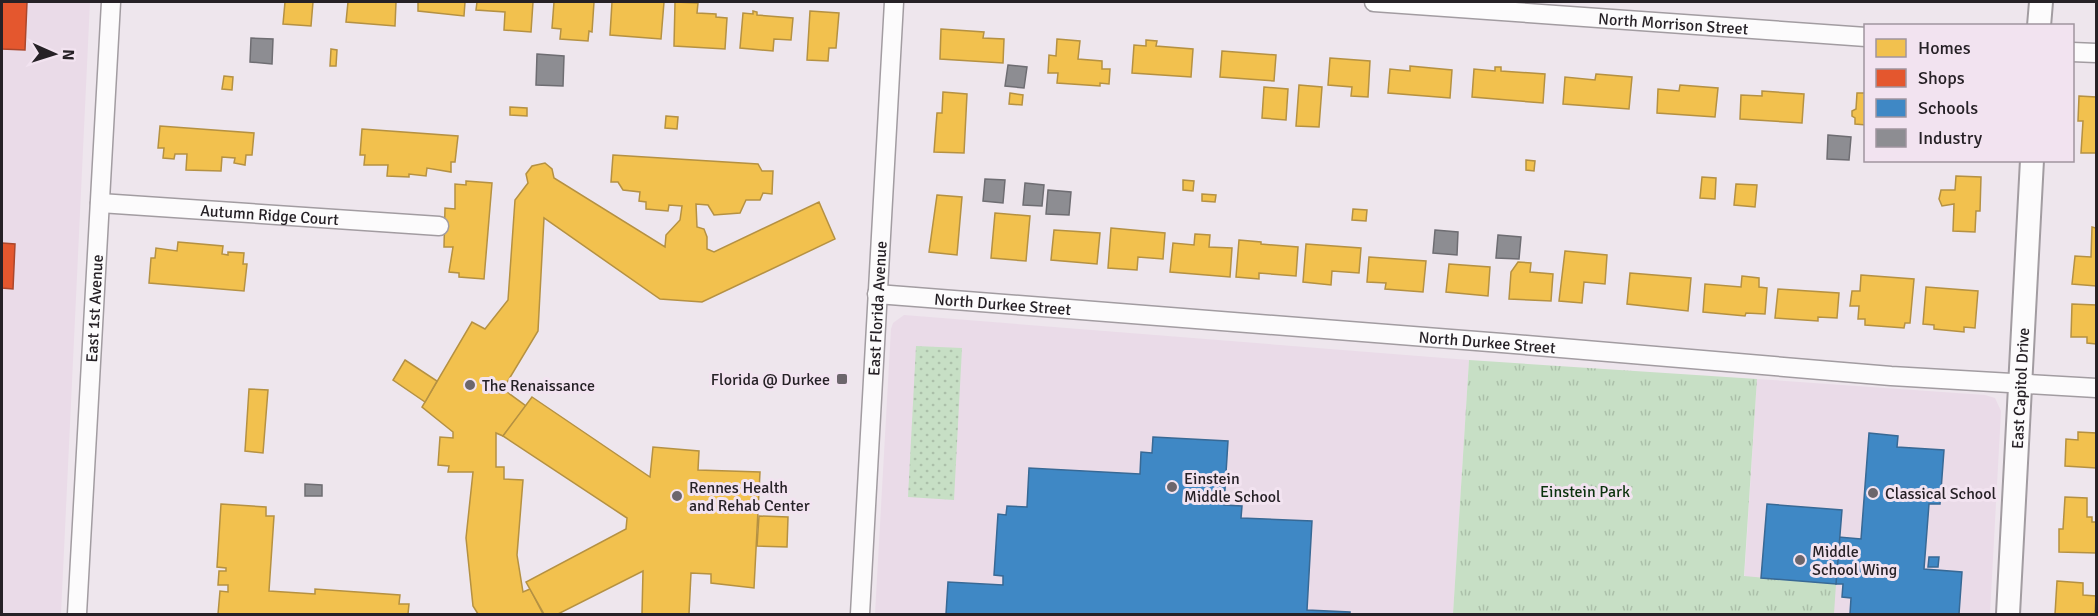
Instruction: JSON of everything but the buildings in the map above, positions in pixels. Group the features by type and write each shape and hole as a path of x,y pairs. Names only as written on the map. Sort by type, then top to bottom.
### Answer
{"street":[{"name":"East 1st Avenue","path":"77,615 111,2"},
{"name":"East Florida Avenue","path":"860,615 894,2"},
{"name":"North Morrison Street","path":"1374,2 1864,37"},
{"path":"2039,24 2041,2"},
{"path":"2074,52 2097,53"},
{"name":"East Capitol Drive","path":"2008,615 2032,162"},
{"name":"Autumn Ridge Court","path":"100,202 439,226"},
{"name":"North Durkee Street","path":"877,294 2019,385 2097,388"}],"shaded area":[{"path":"2,2 90,2 61,614 2,614"},
{"name":"Einstein Middle School","path":"904,315 1469,360 1453,614 875,614 891,329 893,323"},
{"name":"Classical School","path":"1757,379 1985,395 1995,398 2001,411 1990,614 1742,614"}],"green space":[{"path":"916,346 962,348 954,500 908,497"},
{"name":"Einstein Park","path":"1469,360 1757,379 1744,576 1836,584 1834,614 1453,614"}],"place":[{"name":"Florida @ Durkee","path":"842,379"},
{"name":"The Renaissance","path":"470,385"},
{"name":"Einstein Middle School","path":"1172,487"},
{"name":"Classical School","path":"1873,493"},
{"name":"Rennes Health and Rehab Center","path":"677,496"},
{"name":"Middle School Wing","path":"1800,560"}]}
